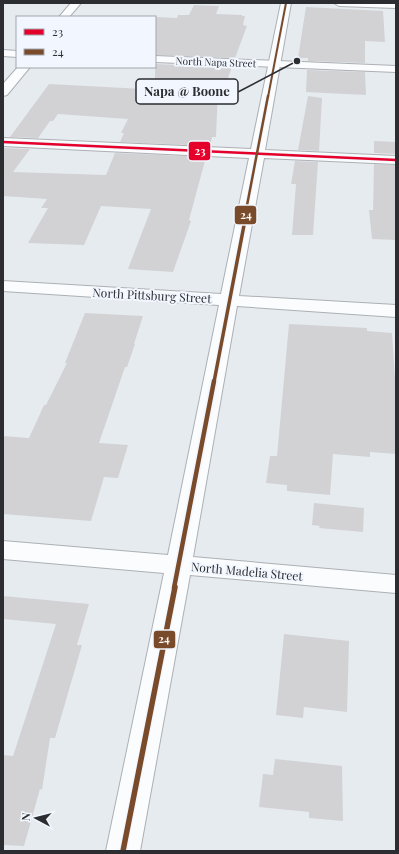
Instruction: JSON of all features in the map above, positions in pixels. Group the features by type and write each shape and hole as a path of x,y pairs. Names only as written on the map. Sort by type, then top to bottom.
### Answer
{"street":[{"path":"65,16 76,3"},
{"path":"123,851 179,565 273,64 286,3"},
{"path":"339,3 396,5"},
{"path":"3,53 16,54"},
{"name":"North Napa Street","path":"156,59 396,69"},
{"path":"3,92 23,68"},
{"path":"3,142 396,160"},
{"name":"North Pittsburg Street","path":"3,286 229,299 396,311"},
{"name":"North Madelia Street","path":"3,550 396,584"}],"building":[{"path":"194,5 219,6 216,14 245,16 243,25 247,26 235,58 156,55 156,17 177,18 178,15 189,15"},
{"path":"306,7 383,11 385,42 365,41 365,63 308,61 308,58 298,58"},
{"path":"156,64 232,67 224,89 218,88 216,137 212,137 210,146 120,142 124,133 121,133 128,119 58,114 53,121 50,121 38,138 10,137 49,84 143,89 146,83 155,83"},
{"path":"307,70 365,72 366,95 306,92"},
{"path":"308,96 322,98 319,151 298,150"},
{"path":"374,141 396,142 396,154 374,153"},
{"path":"3,148 30,149 13,172 106,175 115,153 206,157 189,220 191,221 173,272 128,269 151,209 101,206 84,245 28,243 48,208 41,208 47,199 3,196"},
{"path":"295,161 318,162 313,235 292,235 296,184 291,184"},
{"path":"374,164 396,165 396,240 372,239 369,210 373,210"},
{"path":"85,313 143,316 135,344 127,367 125,367 99,443 128,445 118,478 104,477 91,521 3,514 3,436 29,438 44,405 46,405 67,363 65,363"},
{"path":"289,324 367,328 367,331 392,333 396,394 396,454 370,452 370,457 333,454 330,495 287,491 287,485 266,483 270,456 277,456"},
{"path":"314,503 364,508 363,532 319,528 320,526 312,525"},
{"path":"3,596 89,604 77,645 82,645 55,738 50,738 42,790 40,789 24,846 3,845 3,755 13,756 56,624 3,619"},
{"path":"284,634 349,641 347,712 304,707 303,718 276,715"},
{"path":"275,759 342,766 343,821 309,818 309,812 259,807 263,774 273,775"}],"transit line":[{"name":"24","path":"123,851 286,3"},
{"name":"23","path":"3,142 396,160"}],"place":[{"name":"Napa @ Boone","path":"297,61"}]}
